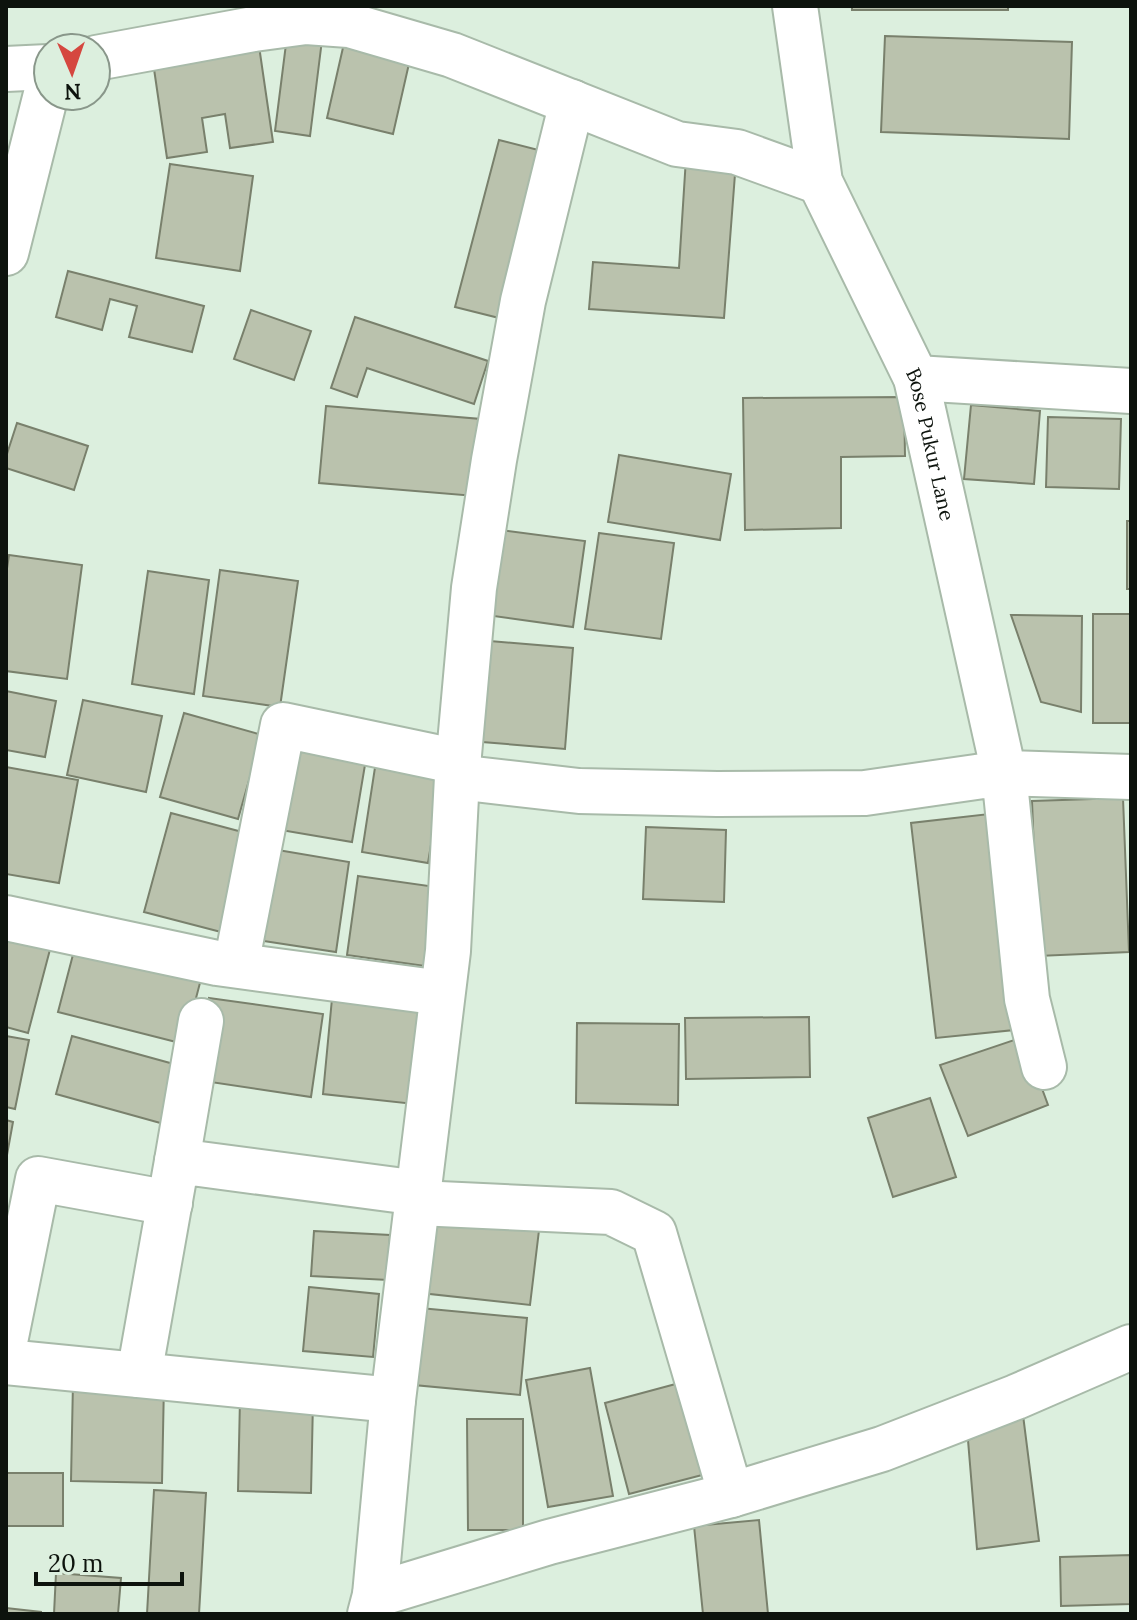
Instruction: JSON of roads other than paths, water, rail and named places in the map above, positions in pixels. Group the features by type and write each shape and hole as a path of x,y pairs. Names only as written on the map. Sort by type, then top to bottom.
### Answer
{"street":[{"name":"Bose Pukur Lane","path":"795,6 820,182 916,378 1004,773 1027,999 1044,1067"},
{"path":"112,55 306,22 349,25 452,55 677,144 737,152 820,182"},
{"path":"6,69 32,68"},
{"path":"572,102 523,301 474,588 458,770 448,951 393,1400 373,1604 549,1542 731,1495 882,1449 1016,1397 1131,1347"},
{"path":"6,253 41,112"},
{"path":"916,378 1131,391"},
{"path":"236,965 283,725 458,770 579,791 850,793 1004,773 1131,777"},
{"path":"6,918 236,965 442,993"},
{"path":"139,1375 201,1021"},
{"path":"177,1161 418,1198 611,1212 654,1233 731,1495"},
{"path":"6,1337 38,1179 170,1203"},
{"path":"6,1362 393,1400"}]}
